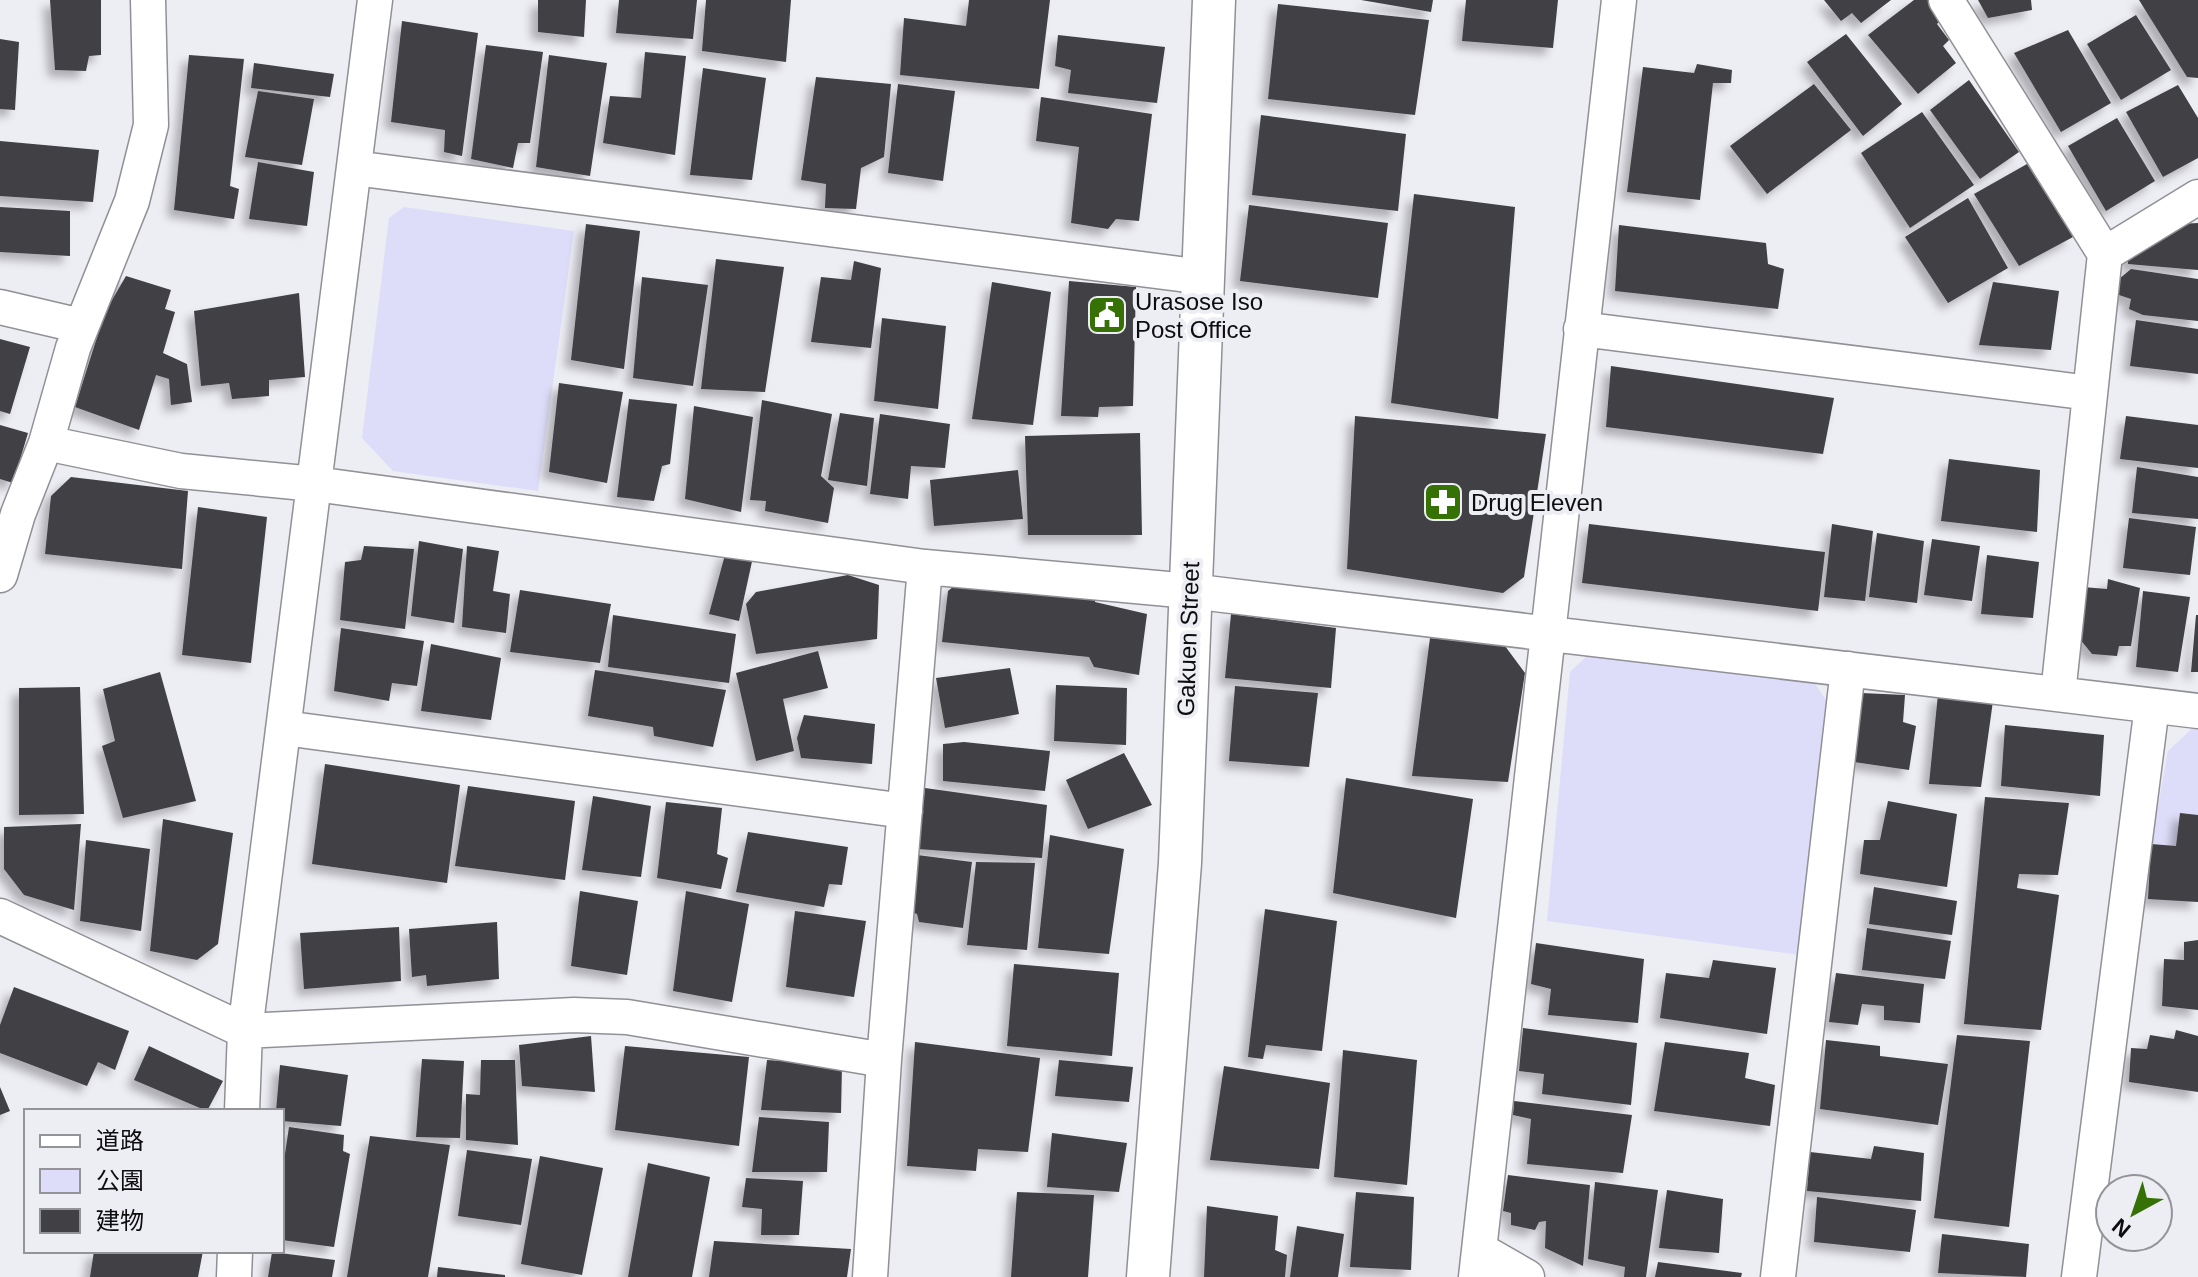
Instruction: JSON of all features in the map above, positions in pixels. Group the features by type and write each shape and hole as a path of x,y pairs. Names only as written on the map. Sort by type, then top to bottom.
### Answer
{"street":[{"path":"0,575 18,514 46,443 81,326 132,201 151,125 148,0"},
{"path":"242,1109 245,1031 375,0"},
{"name":"Gakuen Street","path":"1148,1277 1180,863 1214,0"},
{"path":"1527,1277 1478,1263 1619,0"},
{"path":"1946,0 2105,254 2058,694"},
{"path":"354,168 1203,277"},
{"path":"2105,254 2198,197"},
{"path":"0,307 81,326"},
{"path":"1581,329 2090,393"},
{"path":"46,443 181,471 315,484 925,567 1190,591 2198,711"},
{"path":"870,1277 884,1060 925,567"},
{"path":"1778,1277 1848,669"},
{"path":"2079,1277 2152,706"},
{"path":"284,728 905,811"},
{"path":"0,916 245,1031 574,1015 614,1017 884,1060"},
{"path":"234,1277 235,1253"}],"green space":[{"path":"404,207 574,231 538,491 393,471 362,438 389,218"},
{"path":"1590,653 1813,681 1829,704 1800,955 1547,921 1570,672"},
{"path":"2198,723 2198,902 2148,899 2151,844 2168,751"}],"building":[{"path":"50,0 101,0 101,55 89,56 86,71 55,70"},
{"path":"538,0 586,0 584,37 538,32"},
{"path":"619,0 697,0 693,39 616,33"},
{"path":"706,0 791,0 786,62 702,51"},
{"path":"969,0 1050,0 1039,89 900,75 904,18 966,26"},
{"path":"1361,0 1433,0 1431,12"},
{"path":"1466,0 1558,0 1553,48 1462,41"},
{"path":"1824,0 1891,0 1861,23 1852,13 1841,21"},
{"path":"1914,0 1932,0 1944,16 1937,24 1949,40 1943,46 1956,63 1918,94 1868,35"},
{"path":"1978,0 2031,0 2032,10 1988,18"},
{"path":"2139,0 2198,0 2198,78 2187,77"},
{"path":"1278,4 1429,20 1415,115 1268,99"},
{"path":"2136,15 2171,70 2121,100 2087,44"},
{"path":"402,21 478,33 462,156 444,152 445,130 391,122"},
{"path":"2068,30 2111,103 2061,132 2014,53"},
{"path":"1846,34 1902,104 1863,136 1807,62"},
{"path":"1058,35 1165,47 1157,103 1068,93 1071,70 1055,66"},
{"path":"0,39 19,42 15,110 0,109"},
{"path":"486,45 543,52 530,143 518,143 513,168 471,159"},
{"path":"645,52 686,56 675,155 603,143 610,96 641,98"},
{"path":"189,55 244,59 230,186 239,189 234,219 174,210"},
{"path":"549,55 607,63 590,176 536,167"},
{"path":"254,63 334,74 330,97 251,88"},
{"path":"1697,64 1732,70 1731,83 1713,83 1700,200 1627,192 1643,67 1694,73"},
{"path":"703,68 766,78 752,180 690,175"},
{"path":"816,77 891,84 884,157 861,168 856,209 825,208 826,184 801,180"},
{"path":"1969,80 2019,152 1980,179 1930,110"},
{"path":"898,84 955,91 943,181 888,173"},
{"path":"1814,84 1851,130 1767,194 1730,146"},
{"path":"2178,85 2198,118 2198,158 2163,177 2126,112"},
{"path":"258,91 314,99 302,165 245,157"},
{"path":"1041,97 1152,114 1139,221 1116,219 1108,229 1071,223 1079,147 1036,141"},
{"path":"1922,112 1974,185 1910,228 1861,153"},
{"path":"1261,115 1406,134 1398,211 1252,195"},
{"path":"2117,118 2155,181 2106,211 2068,146"},
{"path":"0,141 99,150 93,202 0,196"},
{"path":"258,162 314,172 307,226 249,219"},
{"path":"2027,164 2073,237 2019,266 1974,194"},
{"path":"1414,194 1515,207 1498,419 1391,403"},
{"path":"1968,198 2008,268 1948,303 1905,237"},
{"path":"1249,205 1388,223 1378,298 1240,281"},
{"path":"0,207 70,211 70,256 0,252"},
{"path":"2198,223 2198,270 2128,264 2127,246 2164,231 2178,231 2179,224"},
{"path":"586,224 640,231 624,369 571,360"},
{"path":"1619,225 1766,243 1768,264 1784,269 1778,309 1615,291"},
{"path":"716,259 784,267 765,392 701,389"},
{"path":"854,261 881,268 871,348 811,342 821,277 851,280"},
{"path":"2131,269 2198,279 2198,321 2143,315 2129,309 2131,299 2116,294 2119,279"},
{"path":"126,276 171,290 165,309 175,312 163,353 187,364 192,402 171,405 169,379 156,375 139,430 75,407 105,312"},
{"path":"642,277 708,285 693,386 633,378"},
{"path":"1069,281 1136,287 1133,406 1099,407 1098,417 1061,416"},
{"path":"992,282 1051,292 1033,425 972,419"},
{"path":"1993,282 2059,291 2051,350 1979,345"},
{"path":"299,293 305,377 269,380 269,396 232,399 229,383 201,386 194,311"},
{"path":"882,318 946,326 938,409 874,401"},
{"path":"2136,320 2198,329 2198,374 2130,366"},
{"path":"0,339 30,347 10,414 0,411"},
{"path":"1611,366 1834,398 1823,454 1606,427"},
{"path":"559,383 623,392 607,483 549,472"},
{"path":"629,399 677,404 670,464 662,466 654,501 617,497"},
{"path":"762,400 832,414 821,476 834,488 828,523 765,511 766,501 750,500"},
{"path":"694,406 753,417 741,512 685,499"},
{"path":"840,413 874,418 867,486 828,480"},
{"path":"880,414 950,424 945,468 911,466 908,499 870,494"},
{"name":"Drug Eleven","path":"1355,416 1546,434 1524,577 1503,593 1347,569"},
{"path":"2126,416 2198,425 2198,468 2120,459"},
{"path":"0,425 28,433 13,483 0,479"},
{"path":"1140,433 1142,535 1028,535 1025,436"},
{"path":"1949,459 2040,470 2037,532 1941,521"},
{"path":"2137,467 2198,477 2198,519 2132,513"},
{"path":"1018,470 1023,519 934,526 930,480"},
{"path":"71,477 188,491 182,569 45,554 51,496"},
{"path":"198,507 267,517 251,663 182,655"},
{"path":"2129,518 2196,527 2190,575 2123,568"},
{"path":"1589,524 1825,552 1818,611 1582,583"},
{"path":"1832,524 1873,531 1865,601 1824,597"},
{"path":"1877,533 1924,541 1917,603 1869,597"},
{"path":"1932,539 1980,546 1972,601 1924,595"},
{"path":"419,541 463,549 454,623 411,616"},
{"path":"364,546 414,549 405,629 340,620 345,562 361,560"},
{"path":"467,546 499,551 493,591 510,594 506,633 462,627"},
{"path":"726,551 753,557 739,621 709,614"},
{"path":"1987,555 2039,562 2033,618 1981,614"},
{"path":"848,575 879,585 877,639 756,654 746,604 756,592"},
{"path":"2108,579 2140,588 2131,646 2119,646 2117,656 2092,654 2075,633 2083,587 2107,589"},
{"path":"958,583 1096,595 1095,602 1147,614 1139,675 1094,667 1089,657 942,642 948,591"},
{"path":"520,590 611,604 600,663 510,652"},
{"path":"2143,591 2190,597 2178,672 2136,667"},
{"path":"1231,614 1336,628 1331,688 1225,678"},
{"path":"613,615 736,634 729,683 608,667"},
{"path":"2196,615 2198,672 2191,672"},
{"path":"341,628 424,641 417,686 392,683 389,701 334,691"},
{"path":"1430,638 1505,646 1525,673 1508,782 1412,776"},
{"path":"431,644 501,658 491,720 421,711"},
{"path":"818,651 828,688 783,699 794,751 756,761 736,673"},
{"path":"1010,668 1019,714 945,728 936,678"},
{"path":"595,670 726,690 713,747 654,736 653,727 588,716"},
{"path":"160,672 196,801 123,818 102,746 115,741 103,689"},
{"path":"1056,685 1127,688 1126,745 1054,741"},
{"path":"1235,686 1318,693 1309,767 1229,761"},
{"path":"80,687 84,814 19,815 19,688"},
{"path":"1861,693 1905,695 1903,722 1916,726 1909,770 1854,762"},
{"path":"1938,694 1993,701 1981,787 1929,784"},
{"path":"804,715 875,724 872,764 801,758 797,738"},
{"path":"2005,725 2104,735 2100,796 2001,786"},
{"path":"964,742 1050,751 1045,791 943,781 943,744"},
{"path":"1124,753 1152,805 1088,829 1066,780"},
{"path":"325,764 460,785 447,883 312,864"},
{"path":"1346,778 1473,799 1456,918 1333,893"},
{"path":"468,786 575,801 565,880 455,866"},
{"path":"925,788 1047,805 1042,858 918,849"},
{"path":"593,796 651,806 641,877 582,870"},
{"path":"1985,797 2069,803 2058,875 2019,874 2017,888 2059,895 2041,1030 1964,1024"},
{"path":"1888,801 1957,814 1947,887 1860,874 1864,840 1880,840"},
{"path":"666,802 722,808 717,854 728,858 721,889 657,878"},
{"path":"2180,813 2198,815 2198,902 2148,899 2151,844 2176,846"},
{"path":"163,819 233,833 218,944 197,960 150,951"},
{"path":"81,824 74,910 24,895 4,869 4,827"},
{"path":"748,832 848,847 842,885 829,884 824,907 736,892"},
{"path":"1050,835 1124,849 1109,954 1038,948"},
{"path":"86,840 150,849 141,931 80,921"},
{"path":"917,855 972,862 963,928 919,922 917,914 911,912"},
{"path":"976,862 1035,863 1027,950 967,945"},
{"path":"1874,887 1957,901 1952,935 1869,924"},
{"path":"580,891 638,901 627,975 571,966"},
{"path":"686,891 749,904 732,1002 673,991"},
{"path":"1265,909 1337,921 1322,1051 1266,1045 1263,1059 1248,1057"},
{"path":"795,911 866,921 854,997 786,987"},
{"path":"497,922 499,979 427,986 426,975 412,977 409,929"},
{"path":"399,927 401,981 304,989 300,933"},
{"path":"1867,928 1951,941 1945,979 1862,970"},
{"path":"2198,940 2198,1010 2162,1006 2164,959 2184,960 2184,942"},
{"path":"1536,943 1644,959 1638,1023 1548,1015 1551,989 1531,984"},
{"path":"1713,960 1776,968 1767,1034 1660,1018 1666,973 1709,978"},
{"path":"1014,964 1119,973 1112,1056 1007,1046"},
{"path":"1836,973 1924,984 1920,1023 1884,1020 1884,1006 1862,1004 1858,1025 1829,1022"},
{"path":"14,987 129,1031 115,1070 98,1062 87,1086 0,1053 0,1025"},
{"path":"1523,1028 1637,1043 1631,1105 1542,1094 1544,1074 1519,1071"},
{"path":"2176,1030 2198,1036 2198,1092 2129,1082 2131,1048 2147,1049 2150,1035 2174,1039"},
{"path":"1957,1035 2030,1041 2009,1227 1934,1218"},
{"path":"591,1036 595,1092 522,1086 519,1045"},
{"path":"1826,1040 1880,1046 1880,1056 1948,1064 1938,1125 1820,1109"},
{"path":"915,1042 1040,1058 1028,1152 978,1149 976,1171 907,1166"},
{"path":"1665,1042 1749,1053 1745,1078 1775,1085 1770,1126 1654,1111"},
{"path":"149,1046 223,1081 208,1109 202,1109 134,1080"},
{"path":"625,1046 749,1057 739,1146 615,1130"},
{"path":"1343,1050 1417,1060 1407,1185 1334,1177"},
{"path":"422,1059 464,1061 460,1138 416,1137"},
{"path":"481,1060 515,1060 518,1145 466,1140 466,1094 480,1095"},
{"path":"767,1060 842,1065 841,1113 761,1110"},
{"path":"1059,1060 1133,1067 1129,1102 1055,1096"},
{"path":"280,1065 348,1075 341,1126 284,1121 284,1109 276,1109"},
{"path":"1224,1066 1330,1083 1319,1169 1210,1160"},
{"path":"0,1087 10,1111 0,1115"},
{"path":"1514,1101 1632,1115 1623,1173 1527,1164 1531,1119 1513,1115"},
{"path":"759,1117 829,1122 827,1172 752,1172"},
{"path":"289,1127 344,1135 343,1151 350,1154 334,1247 284,1240 284,1161"},
{"path":"1052,1133 1127,1143 1119,1192 1047,1187"},
{"path":"370,1136 450,1145 428,1277 347,1277"},
{"path":"1874,1146 1924,1153 1921,1201 1807,1191 1810,1152 1871,1159"},
{"path":"467,1150 532,1159 521,1225 458,1216"},
{"path":"540,1156 603,1168 582,1275 521,1264"},
{"path":"648,1163 710,1177 692,1277 628,1277"},
{"path":"1508,1175 1590,1185 1583,1266 1545,1248 1546,1221 1539,1222 1535,1230 1511,1225 1511,1213 1503,1211"},
{"path":"746,1178 803,1181 799,1235 761,1235 762,1209 742,1207"},
{"path":"1595,1182 1658,1190 1646,1277 1624,1277 1625,1267 1588,1259"},
{"path":"1667,1190 1723,1199 1719,1253 1659,1248"},
{"path":"1017,1192 1094,1195 1088,1277 1011,1277"},
{"path":"1356,1192 1414,1197 1411,1270 1350,1267"},
{"path":"1817,1197 1916,1210 1910,1252 1814,1242"},
{"path":"1207,1206 1278,1216 1275,1250 1287,1255 1285,1277 1204,1277"},
{"path":"1297,1226 1344,1234 1338,1277 1290,1277"},
{"path":"1942,1234 2029,1244 2026,1277 1938,1273"},
{"path":"714,1241 851,1249 847,1277 709,1277"},
{"path":"94,1253 203,1253 198,1277 90,1277"},
{"path":"272,1253 335,1260 332,1277 268,1277"},
{"path":"1658,1262 1742,1273 1741,1277 1655,1277"},
{"path":"438,1267 505,1275 505,1277 437,1277"}],"place":[{"name":"Urasose Iso Post Office","path":"1107,315"},
{"name":"Drug Eleven","path":"1443,502"}]}
